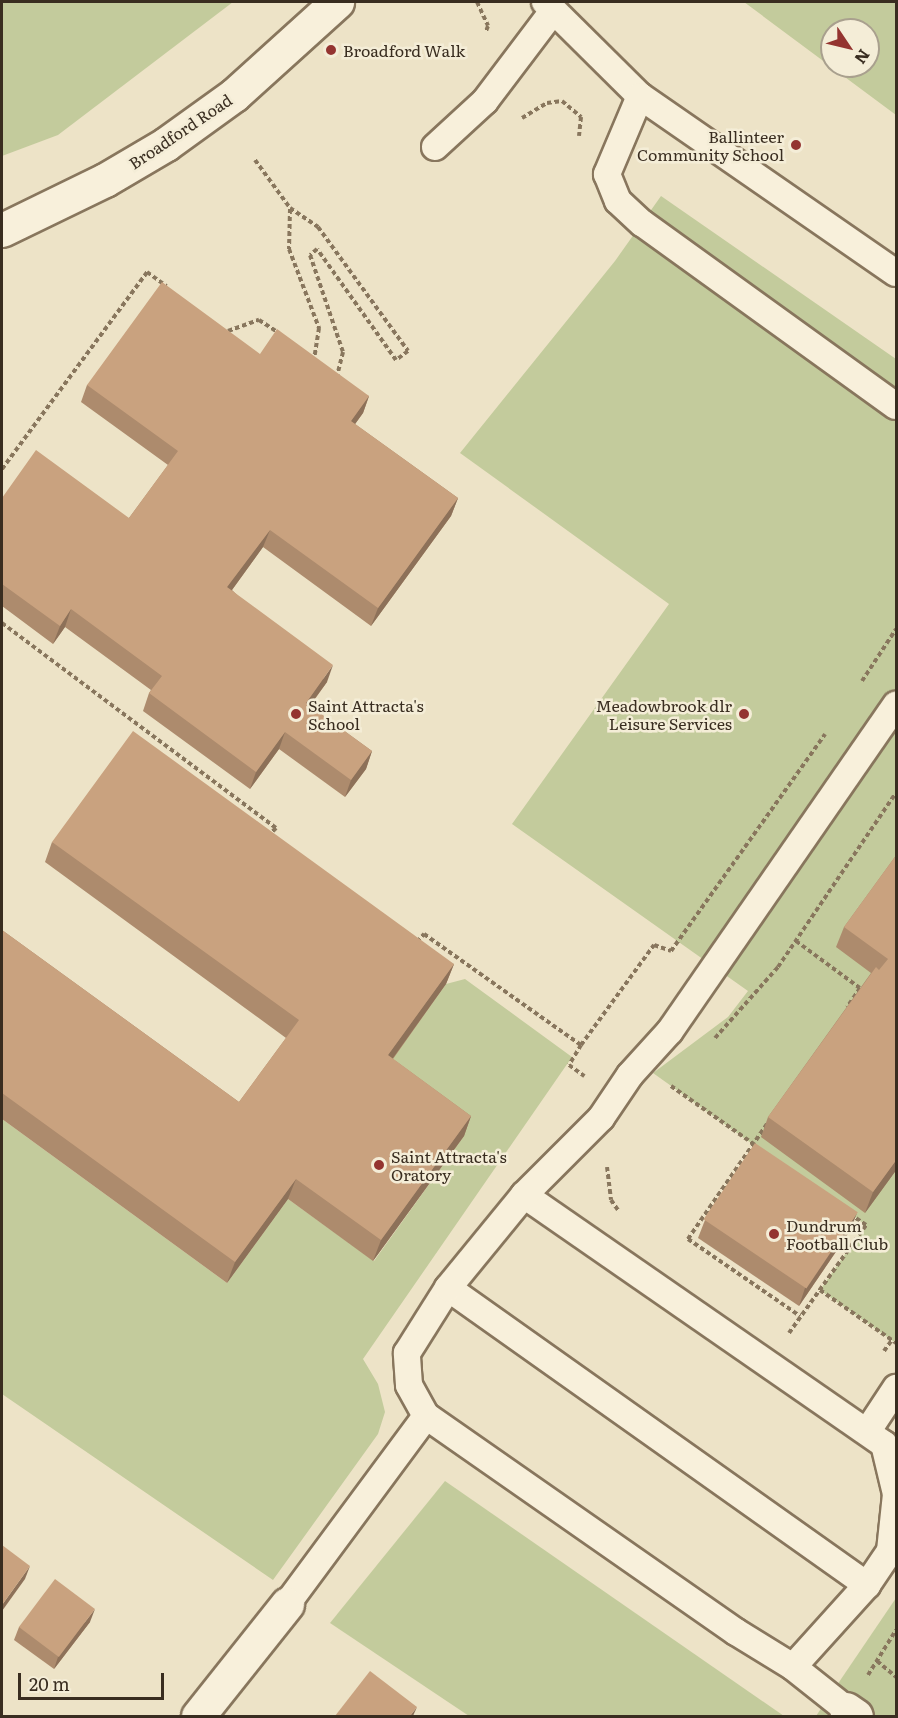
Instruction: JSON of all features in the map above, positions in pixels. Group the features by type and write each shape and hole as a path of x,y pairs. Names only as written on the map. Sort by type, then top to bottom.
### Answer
{"street":[{"name":"Broadford Road","path":"2,230 105,180 166,144 234,94 337,2"},
{"path":"198,1716 287,1604"}],"lane":[{"path":"435,147 485,101 549,6 640,96 897,273"},
{"path":"640,96 607,174 618,201 642,223 897,406"},
{"path":"851,1713 793,1667 736,1632 426,1416 410,1385 407,1353 448,1288 525,1195 601,1118 670,1031 897,705"},
{"path":"525,1195 884,1444 896,1494 890,1551 867,1585 793,1667"},
{"path":"448,1288 867,1585"},
{"path":"867,1432 897,1388"},
{"path":"287,1604 426,1416"}],"path":[{"path":"255,160 290,208 318,227 408,351 396,360 318,249 310,255 343,352 337,376 330,370"},
{"path":"290,208 289,249 319,328 314,359"},
{"path":"2,469 147,272 174,292"},
{"path":"220,326 230,333 260,320 287,339"},
{"path":"305,352 322,365"},
{"path":"2,623 276,828 263,843"},
{"path":"857,689 897,630"},
{"path":"615,1098 569,1065 654,945 671,951 830,728"},
{"path":"705,1046 729,1025 796,941 897,793"},
{"path":"413,946 424,934 581,1045"},
{"path":"796,941 860,988 840,1017"},
{"path":"665,1081 758,1148"},
{"path":"773,1115 688,1239 800,1316"},
{"path":"607,1164 611,1200 622,1215"},
{"path":"787,1335 866,1225 849,1213"},
{"path":"820,1290 894,1341 879,1358"},
{"path":"777,1329 797,1342"},
{"path":"851,1713 877,1661 897,1630"},
{"path":"877,1661 897,1677"}],"green space":[{"path":"2,2 233,2 58,135 2,156"},
{"path":"744,2 896,2 896,115 846,78 880,78 880,18 820,18 820,58"},
{"name":"Meadowbrook dlr Leisure Services","path":"661,196 896,359 896,1343 820,1290 866,1225 653,1073 728,1017 748,991 512,824 669,604 460,453 615,261"},
{"path":"465,979 572,1057 363,1359 378,1384 385,1412 378,1434 273,1580 2,1394 2,1119 227,1283 288,1199 374,1261 463,1137 380,1076 446,984"},
{"path":"445,1481 784,1716 469,1716 330,1623"},
{"path":"896,1598 896,1716 816,1716"}],"building":[{"path":"162,282 260,354 277,329 369,396 351,421 458,498 378,608 270,530 227,587 333,665 306,703 372,751 351,780 285,732 256,772 149,693 162,676 71,609 60,626 2,584 2,498 36,450 129,518 178,451 87,385"},
{"path":"133,731 454,964 388,1055 471,1116 381,1240 296,1179 235,1262 2,1093 2,930 239,1102 299,1020 52,842"},
{"path":"897,854 897,1159 873,1192 768,1117 876,967 879,970 888,959 844,927"},
{"name":"Dundrum Football Club","path":"755,1143 858,1212 806,1289 704,1219"},
{"path":"2,1545 30,1566 2,1605"},
{"path":"55,1579 95,1609 59,1657 19,1627"},
{"path":"370,1671 417,1707 410,1716 335,1716"}],"place":[{"name":"Broadford Walk","path":"331,50"},
{"name":"Ballinteer Community School","path":"796,145"},
{"name":"Saint Attracta's School","path":"296,714"},
{"name":"Meadowbrook dlr Leisure Services","path":"744,714"},
{"name":"Saint Attracta's Oratory","path":"379,1165"},
{"name":"Dundrum Football Club","path":"774,1234"}]}
